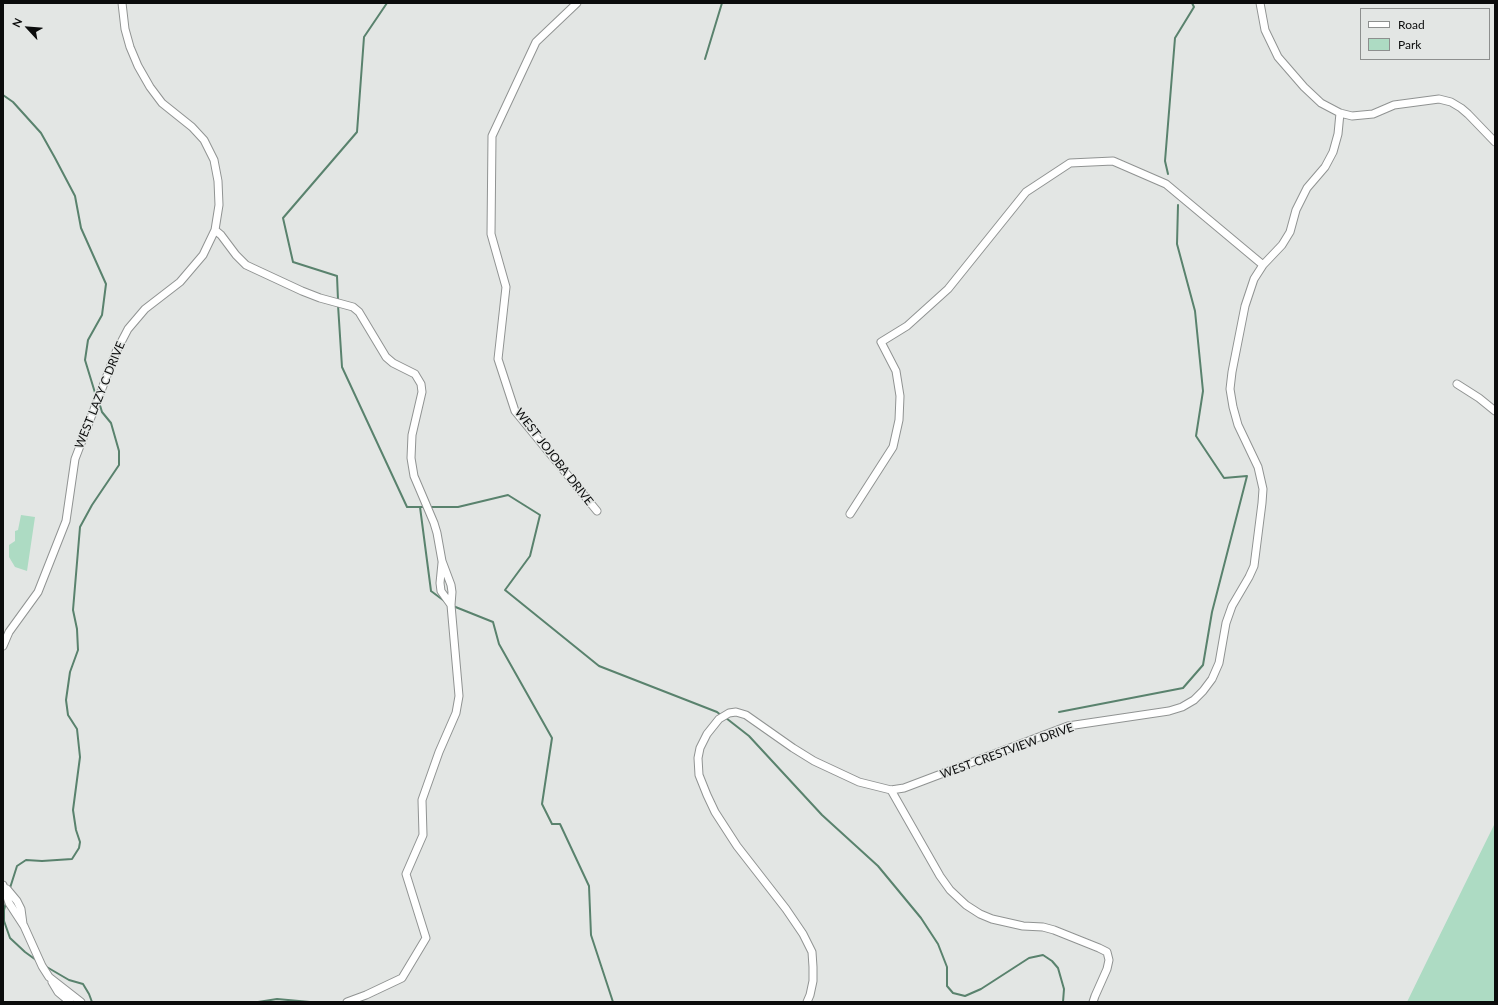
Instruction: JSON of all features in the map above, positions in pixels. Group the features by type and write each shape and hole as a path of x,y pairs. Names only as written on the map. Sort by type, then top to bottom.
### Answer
{"street":[{"name":"WEST LAZY C DRIVE","path":"3,646 8,632 38,592 66,521 75,459 116,352 128,329 145,309 180,282 204,254 215,230 219,205 218,181 214,160 204,140 192,127 162,102 150,87 138,66 130,47 125,29 122,3"},
{"name":"WEST JOJOBA DRIVE","path":"577,3 536,42 492,136 491,234 506,287 498,359 515,411 597,511"},
{"path":"1260,3 1265,30 1278,57 1321,104 1340,113 1352,116 1373,114 1394,105 1439,100 1451,102 1468,114 1495,142"},
{"name":"WEST CRESTVIEW DRIVE","path":"807,1002 813,981 814,967 812,952 803,934 794,921 737,846 715,812 699,775 698,758 700,748 707,734 719,719 729,713 736,712 746,715 814,761 859,782 891,790 904,788 1068,726 1170,711 1182,707 1194,700 1212,679 1218,663 1226,623 1232,606 1249,577 1255,557 1262,503 1262,489 1258,467 1238,425 1230,389 1247,299 1254,279 1282,245 1290,232 1296,210 1307,188 1325,167 1338,134 1340,113"},
{"path":"850,514 893,447 899,420 900,396 896,371 882,342 907,326 948,289 1026,192 1070,163 1113,161 1166,184 1264,265"},
{"path":"215,230 246,265 302,292 353,306 359,312 386,357 393,363 415,374 422,384 422,392 412,435 411,458 414,476 437,533 442,561 451,585 451,605 459,696 456,713 439,752 422,800 423,835 406,874 426,938 402,978 347,1002"},
{"path":"1457,384 1480,398 1495,411"},
{"path":"442,561 440,583 441,591 451,605"},
{"path":"891,790 940,876 950,890 966,905 980,914 992,919 1023,926 1044,927 1107,952 1109,960 1107,969 1095,996 1094,1002"},
{"path":"4,886 9,903 24,926 42,966 58,992 70,1002"},
{"path":"49,977 81,1002"}],"green space":[{"path":"21,515 35,517 27,571 15,567 9,557 9,545 15,541 15,531 18,530"},
{"path":"1495,823 1495,1002 1407,1002 1427,961"}],"waterway":[{"path":"338,300 337,276 293,262 283,218 357,132 364,37 387,3"},
{"path":"705,59 722,3"},
{"path":"1168,174 1165,161 1175,38 1194,7 1192,3"},
{"path":"3,95 13,102 41,133 55,158 75,196 81,228 106,284 102,315 88,340 85,360 96,396"},
{"path":"1059,712 1183,688 1203,665 1212,612 1247,476 1224,478 1196,436 1203,391 1195,311 1177,244 1178,205"},
{"path":"338,305 342,367 407,507 458,507 508,495 540,515 530,556 505,590 599,666 717,712 722,716"},
{"path":"10,888 17,866 26,860 42,861 72,859 79,848 80,842 76,830 73,810 80,757 77,729 68,715 66,700 70,672 78,650 77,629 73,610 80,527 92,505 119,465 119,451 111,423 102,412 99,402"},
{"path":"420,507 431,591 447,603"},
{"path":"453,606 493,622 499,644 552,738 542,804 552,824 560,824 589,886 591,935 613,1002"},
{"path":"726,718 749,736 822,815 878,866 921,918 938,944 947,967 947,986 953,993 965,996 981,989 1029,958 1043,955 1052,961 1058,968 1064,989 1063,1002"},
{"path":"6,902 4,921 10,938 36,960"},
{"path":"45,966 69,980 83,984 92,1002"},
{"path":"258,1002 277,999 310,1002"}]}
